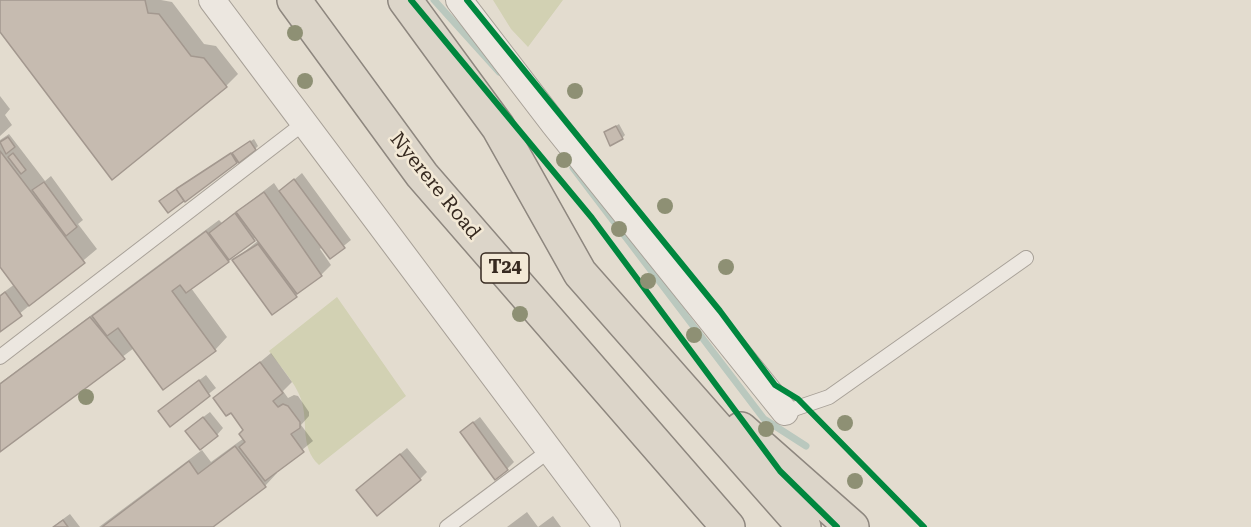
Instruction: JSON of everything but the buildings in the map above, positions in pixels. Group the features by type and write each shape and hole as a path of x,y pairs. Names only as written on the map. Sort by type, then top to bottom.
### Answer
{"highway":[{"name":"Nyerere Road","path":"294,0 422,176 530,296 728,527"},
{"path":"405,0 498,127 580,273 804,527"},
{"path":"530,296 642,456 697,527"},
{"path":"630,330 852,527"}],"street":[{"path":"212,0 607,527"},
{"path":"459,0 554,124 785,412"}],"lane":[{"path":"0,357 304,123"},
{"path":"785,412 829,398 1026,258"},
{"path":"447,527 550,450"}],"green space":[{"path":"493,0 563,0 528,47 511,29"},
{"path":"337,297 406,396 319,465 309,450 301,399 291,380 269,351"}],"waterway":[{"path":"434,0 499,72"},
{"path":"573,168 764,419 806,446"}],"cycle path":[{"path":"411,0 592,218 780,471 837,527"},
{"path":"467,0 720,311 775,385 798,399 924,527"}]}
